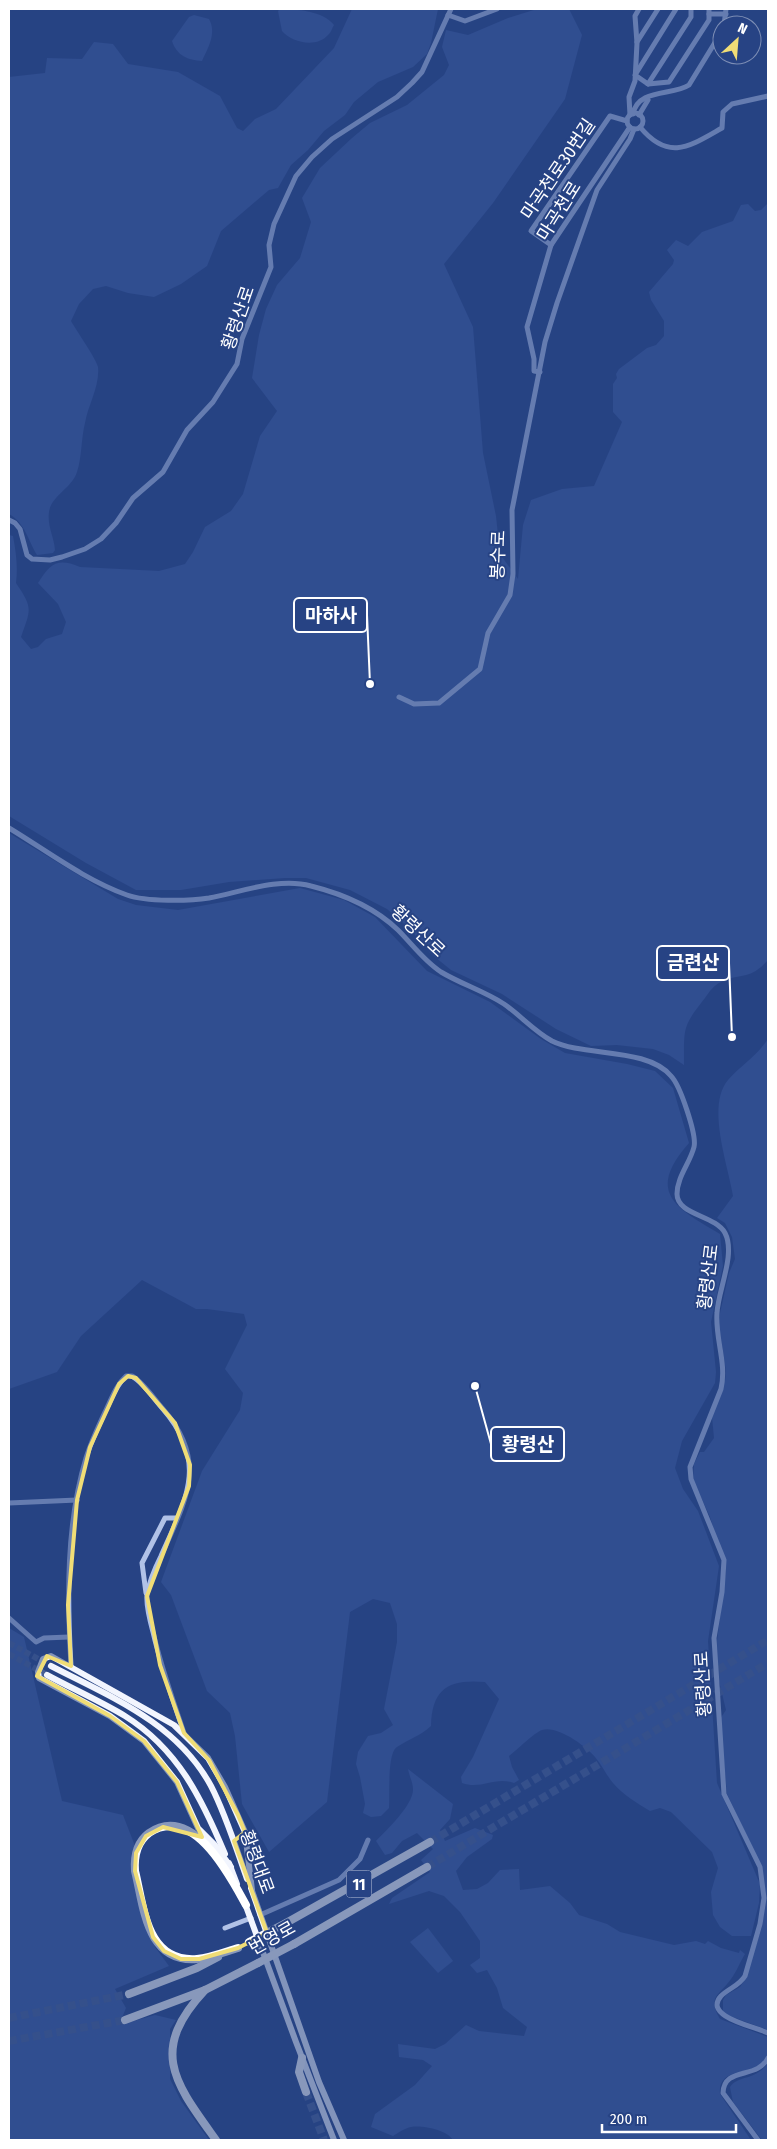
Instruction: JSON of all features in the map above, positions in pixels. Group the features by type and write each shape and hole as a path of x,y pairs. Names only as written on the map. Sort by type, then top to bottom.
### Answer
{"highway":[{"path":"238,1948 200,1959 188,1960 175,1957 164,1951 153,1937 135,1871 136,1853 146,1836 156,1830 171,1827 186,1831 202,1841 218,1858 246,1905"},
{"name":"번영로","path":"129,1994 196,1968 238,1948 430,1842"},
{"name":"번영로","path":"125,2020 206,1990 258,1964 426,1867"},
{"path":"206,1990 192,2004 177,2031 173,2048 174,2061 181,2089 217,2140"},
{"path":"302,2058 299,2072 306,2092"}],"main road":[{"path":"231,1867 214,1844 198,1828 177,1782 144,1741 110,1716 37,1676 40,1665 47,1656 51,1656 71,1666 160,1716 184,1733 208,1758 235,1808 245,1832 252,1890"},
{"name":"황령대로","path":"51,1666 138,1712 174,1739 210,1785 231,1833 252,1890 319,2082 344,2140"},
{"name":"황령대로","path":"47,1675 127,1717 154,1739 186,1774 197,1792 231,1867 332,2138"},
{"path":"198,1828 204,1830 209,1828 211,1821"},
{"path":"231,1833 240,1839 245,1832"}],"street":[{"name":"황령산로","path":"9,520 20,529 27,555 32,559 50,560 62,558 85,549 101,539 116,523 134,498 163,472 187,430 213,402 237,364 242,339 271,267 269,245 274,224 296,176 332,138 397,97 412,83 422,72 450,9"},
{"path":"448,15 465,22 497,9"},
{"path":"639,9 635,16 637,43 634,87 629,101 634,115 643,121 640,127"},
{"path":"637,43 658,9"},
{"path":"635,75 676,9"},
{"path":"648,84 691,17 691,9"},
{"path":"671,90 669,82 709,20 709,12 726,11"},
{"name":"마곡천로","path":"540,372 534,371 534,359 527,327 551,244 630,126 638,104 651,96 682,89 690,85 712,48"},
{"path":"635,75 648,84 669,82"},
{"path":"630,126 640,127 654,140 666,147 678,149 689,147 722,128 723,112 732,104 768,96"},
{"name":"마곡천로30번길","path":"551,244 531,231 610,116 630,126"},
{"name":"봉수로","path":"399,697 414,704 439,703 480,669 488,633 510,595 513,574 512,510 545,342 597,190 630,138 630,126"},
{"name":"황령산로","path":"9,828 93,880 130,897 176,900 206,898 248,889 300,883 358,901 382,915 424,958 441,972 476,988 504,1004 548,1039 565,1046 649,1062 672,1076 694,1135 694,1147 678,1184 676,1194 679,1203 686,1209 715,1222 724,1230 728,1239 728,1257 717,1312 717,1334 724,1366 724,1378 690,1467 691,1479 724,1560 722,1592 714,1638 724,1794 760,1867 764,1898 760,1924 741,1983 721,1996 717,2005 718,2010 725,2017 768,2034"},
{"path":"71,1666 68,1604 73,1527 77,1500 85,1460 93,1439 119,1384 126,1376 132,1376 175,1423 182,1437 191,1474 178,1518 152,1575 147,1596"},
{"path":"9,1503 77,1500"},
{"path":"178,1518 165,1518 142,1563 150,1618 160,1666 184,1733"},
{"path":"9,1618 36,1642 44,1638 70,1637"},
{"path":"260,1915 340,1880 360,1859 368,1840"},
{"path":"225,1928 251,1918"},
{"path":"758,2140 723,2093 723,2085 732,2076 756,2070 765,2064 768,2058"}],"highlighted area":[{"path":"128,1376 136,1378 175,1423 190,1465 189,1486 147,1596 160,1665 184,1733 209,1760 245,1832 234,1841 267,1933 238,1948 199,1959 181,1959 164,1951 153,1937 135,1871 136,1853 146,1836 163,1827 202,1837 177,1782 144,1741 110,1716 37,1676 47,1656 71,1666 68,1605 77,1500 90,1447 119,1384"}],"shaded area":[{"path":"280,9 302,10 317,14 334,25 330,33 318,42 298,41 282,31 278,11"},
{"path":"352,9 438,9 427,54 413,67 378,82 354,102 345,115 324,131 308,150 291,165 278,188 269,190 221,231 207,266 181,284 154,297 128,293 106,286 93,289 79,304 71,321 97,363 96,388 87,416 77,472 71,483 54,501 49,512 49,522 55,550 53,553 37,555 23,527 9,514 9,77 45,73 47,58 82,59 94,42 113,44 128,64 178,72 220,96 237,128 243,131 255,119 276,109 334,48"},
{"path":"537,9 569,9 582,35 565,99 493,203 444,264 473,327 483,453 496,516 500,554 518,579 523,525 531,500 562,489 594,486 622,422 613,412 613,384 617,378 616,374 619,369 647,348 656,345 664,336 664,321 651,300 649,292 673,264 674,260 667,250 676,240 688,246 702,232 733,221 741,205 748,204 755,211 761,210 768,203 768,960 756,971 721,982 710,991 688,1022 684,1043 684,1065 669,1055 653,1049 617,1045 591,1046 556,1029 502,994 451,970 430,953 410,929 387,909 350,890 306,878 285,878 229,882 181,890 136,890 86,863 9,816 9,535 13,536 15,548 17,565 16,583 29,609 21,637 31,649 38,647 46,639 62,634 66,622 58,604 38,583 46,571 55,564 65,563 80,567 159,571 185,564 205,527 231,511 243,494 260,436 277,411 252,378 259,335 266,309 277,285 300,258 311,222 302,198 320,168 370,123 407,105 444,75 449,65 442,47 446,30 468,35 508,18"},
{"path":"194,15 209,19 211,24 211,40 202,61 192,60 180,54 172,41 189,17"},
{"path":"9,833 118,899 136,905 178,910 300,888 344,900 375,917 427,971 490,1002 541,1039 565,1053 655,1071 673,1088 689,1143 676,1160 669,1175 668,1187 671,1197 679,1207 720,1234 723,1266 711,1322 716,1372 715,1383 682,1441 675,1468 683,1489 698,1511 719,1566 708,1641 717,1783 760,1884 759,1903 751,1936 732,1936 720,1927 713,1915 711,1892 718,1868 712,1852 671,1812 660,1808 650,1811 626,1795 608,1777 591,1752 563,1733 548,1729 539,1731 509,1756 519,1780 514,1783 500,1781 469,1785 462,1783 461,1777 473,1757 499,1699 485,1682 462,1682 452,1685 439,1695 432,1713 431,1726 397,1747 394,1751 390,1766 389,1808 381,1816 371,1817 363,1813 365,1804 356,1764 358,1752 368,1736 381,1733 393,1725 384,1709 397,1642 397,1624 390,1603 373,1599 350,1612 327,1802 269,1852 242,1804 235,1736 230,1713 207,1691 171,1595 161,1582 202,1471 240,1410 243,1393 225,1369 247,1325 244,1314 196,1309 142,1280 81,1336 57,1372 9,1389"},
{"path":"768,1039 768,2030 725,2014 723,2011 723,2000 726,1995 740,1987 745,1979 762,1927 766,1897 762,1868 727,1794 720,1719 726,1710 718,1677 717,1641 726,1570 710,1517 693,1480 694,1464 700,1452 704,1452 714,1438 712,1417 725,1381 726,1371 719,1326 720,1313 729,1273 735,1259 732,1237 725,1223 717,1218 733,1196 720,1136 719,1105 722,1091 728,1080"},
{"path":"9,1628 24,1637 62,1801 123,1815 135,1846 131,1870 146,1928 155,1947 169,1966 115,1989 126,2008 119,2025 155,2015 176,2020 170,2029 170,2079 181,2101 209,2140 9,2140"},
{"path":"408,1769 453,1804 450,1819 440,1830 445,1841 475,1828 493,1835 492,1839 467,1857 456,1871 463,1890 477,1889 488,1883 500,1870 519,1869 520,1890 550,1886 570,1903 579,1915 607,1924 620,1932 674,1945 696,1941 705,1944 708,1941 721,1948 739,1953 740,1950 745,1954 727,1985 716,1997 715,2005 720,2019 768,2037 768,2052 762,2063 725,2078 721,2085 720,2094 751,2140 453,2140 446,2133 428,2128 411,2127 393,2136 371,2127 375,2114 415,2085 432,2066 423,2060 399,2057 398,2044 435,2049 445,2044 466,2025 479,2031 524,2036 527,2027 503,2008 497,1988 487,1970 477,1973 470,1965 480,1958 480,1941 460,1912 444,1896 429,1891 389,1904 392,1898 430,1872 421,1860 433,1849 417,1833 402,1841 392,1853 385,1855 376,1841 399,1817 409,1802 413,1789"},
{"path":"428,1928 453,1961 438,1973 410,1942"},
{"path":"768,2063 768,2140 762,2140 733,2102 730,2087 738,2080 757,2073"}],"tunnel":[{"path":"430,1842 768,1640"},
{"path":"9,1643 51,1666"},
{"path":"9,1654 47,1675"},
{"path":"427,1867 768,1663"},
{"path":"9,2018 129,1994"},
{"path":"9,2041 125,2020"},
{"path":"306,2092 324,2140"}],"place":[{"name":"마하사","path":"370,684"},
{"name":"금련산","path":"732,1037"},
{"name":"황령산","path":"475,1386"}]}
